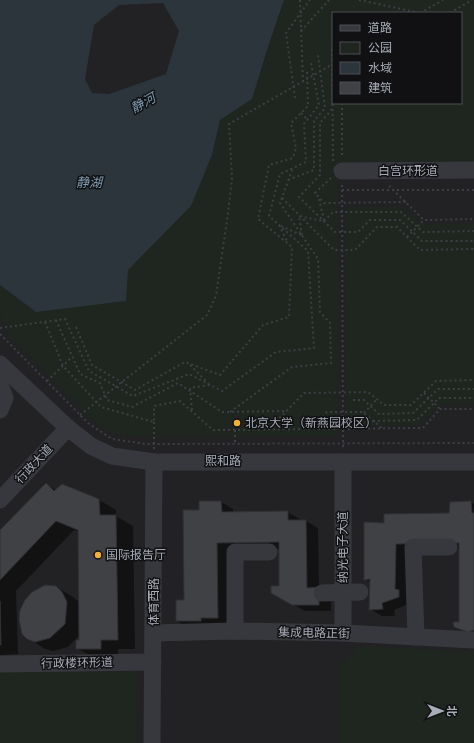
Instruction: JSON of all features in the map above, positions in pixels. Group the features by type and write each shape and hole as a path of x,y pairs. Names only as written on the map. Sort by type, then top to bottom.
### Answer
{"street":[{"name":"白宫环形道","path":"336,170 474,170"},
{"name":"熙和路","path":"0,364 5,382 90,446 112,456 154,462 474,462"},
{"path":"0,410 5,398 5,382"},
{"name":"行政大道","path":"0,500 68,428"},
{"name":"体育西路","path":"152,743 154,462"},
{"name":"纳光电子大道","path":"343,462 343,633"},
{"path":"416,638 413,547 449,547"},
{"path":"235,631 235,552 269,552"},
{"path":"322,593 360,592"},
{"name":"集成电路正街","path":"153,633 235,631 343,633 474,640"},
{"name":"行政楼环形道","path":"0,664 153,662"}],"path":[{"path":"300,0 303,81"},
{"path":"295,98 286,32 310,0"},
{"path":"301,31 329,0"},
{"path":"359,0 415,12"},
{"path":"422,12 443,0"},
{"path":"452,12 472,0"},
{"path":"332,47 332,109 336,170 342,190 343,462"},
{"path":"288,180 314,170 314,121 325,108 318,55"},
{"path":"0,328 64,319 89,371 133,396 189,374 222,391 276,352 314,348 308,251 269,216 280,174 306,162 304,124 319,105 311,63"},
{"path":"80,415 206,315 216,296 232,178 229,124 332,64"},
{"path":"76,327 92,365 135,390 185,362 220,375 263,325 289,317 292,247 258,219 269,165 293,158 296,148 291,123 308,106 307,71"},
{"path":"342,104 336,170 315,193 324,203 406,202"},
{"path":"332,109 320,123 320,174 299,197 335,232 358,232 370,220 400,220 422,241 474,241"},
{"path":"301,113 307,119"},
{"path":"311,114 316,119"},
{"path":"318,116 323,120"},
{"path":"230,412 292,367 331,363 330,323 320,312 318,259 280,203 293,168"},
{"path":"374,171 424,220 474,220"},
{"path":"342,190 474,190"},
{"path":"282,198 334,250 354,250 377,227 397,227 420,250 474,249"},
{"path":"319,198 324,221"},
{"path":"324,221 333,212 401,212 423,232 474,231"},
{"path":"299,216 324,221"},
{"path":"299,216 302,235"},
{"path":"407,237 424,220"},
{"path":"278,224 288,243"},
{"path":"278,224 302,235"},
{"path":"56,320 80,374 100,383 107,400 132,407 178,383 222,412 287,411"},
{"path":"45,322 63,366 101,407 154,422"},
{"path":"0,334 88,423 112,439 146,444 474,443"},
{"path":"46,381 72,357"},
{"path":"190,364 211,385"},
{"path":"269,429 304,393 368,392 384,405 411,405 436,381 474,380"},
{"path":"192,411 190,388 211,385"},
{"path":"353,400 364,400 380,414 413,413 438,390 474,389"},
{"path":"424,393 440,409 474,409"},
{"path":"373,421 417,420 439,398 474,398"},
{"path":"364,413 376,400"},
{"path":"154,444 154,406 180,401 213,430 423,428 440,409"},
{"path":"312,429 327,412 362,412 382,428"},
{"path":"236,430 236,444"}],"shaded area":[{"name":"北京大学（新燕园校区）","path":"0,0 474,0 474,743 0,743"}],"green space":[{"path":"284,0 474,0 474,163 338,165 339,436 153,437 124,436 109,432 91,419 10,336 0,315 0,285 36,312 126,301 128,270 191,206 212,155 220,120 252,99"},
{"path":"345,207 404,207 423,224 474,224 474,405 440,405 419,425 346,425"},
{"path":"360,646 474,652 474,743 339,743 339,666"},
{"path":"136,671 137,743 0,743 0,672"}],"water":[{"name":"静湖","path":"0,0 284,0 252,99 220,120 212,155 191,206 128,270 126,301 36,312 0,285","holes":["163,3 179,31 166,74 109,94 92,93 85,79 94,25 119,5"]}],"building":[{"name":"国际报告厅","path":"46,483 54,491 62,484 99,499 100,515 116,515 118,640 101,640 101,649 76,649 76,640 79,640 78,530 56,521 0,580 0,530"},
{"path":"199,501 221,501 222,512 288,511 288,520 306,520 307,588 319,587 319,605 292,605 271,593 271,586 279,586 279,542 217,543 218,618 201,618 201,621 176,621 176,600 184,600 183,510 199,510"},
{"path":"471,501 472,513 474,513 474,630 468,632 454,627 453,622 459,622 459,543 396,544 395,589 399,590 399,597 382,603 383,609 369,610 370,579 364,580 364,522 384,523 384,514 449,513 450,502"},
{"path":"45,585 56,586 62,592 67,602 65,624 50,638 35,642 27,639 22,634 19,619 20,610 25,600 32,592"},
{"path":"0,601 1,645 0,645"}],"place":[{"name":"北京大学（新燕园校区）","path":"237,423"},
{"name":"国际报告厅","path":"98,555"}],"water label":[{"name":"静河","path":"143,103"}]}
